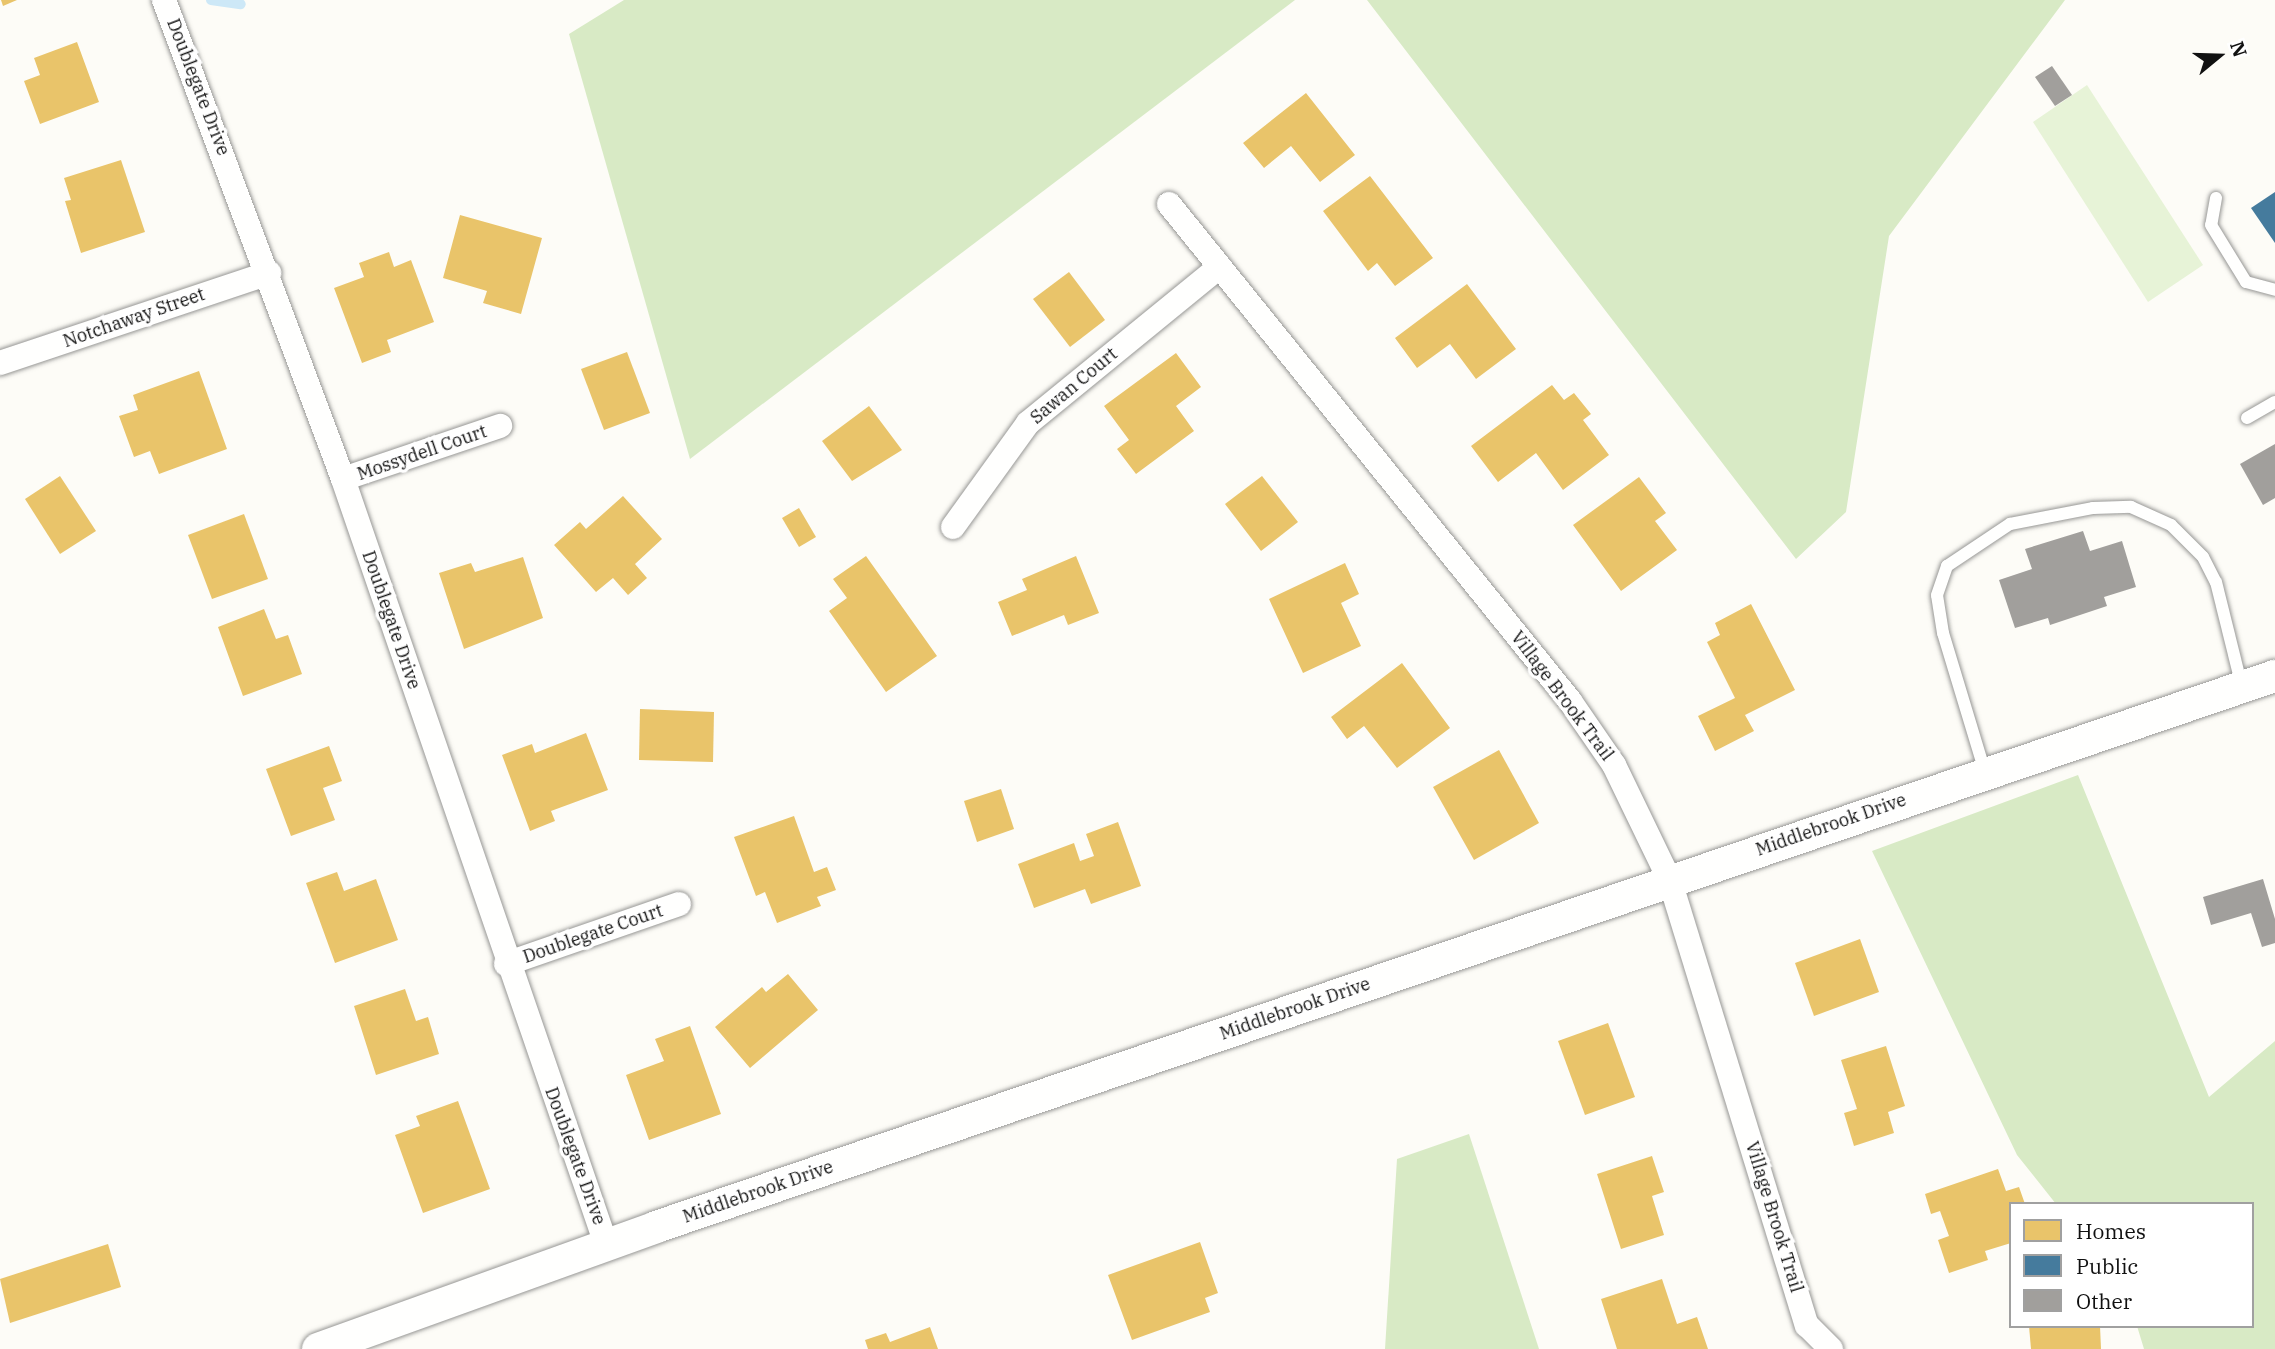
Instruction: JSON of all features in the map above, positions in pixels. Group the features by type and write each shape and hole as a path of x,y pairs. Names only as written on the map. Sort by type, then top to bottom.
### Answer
{"street":[{"name":"Doublegate Drive","path":"164,0 269,273 344,479 506,964 606,1244"},
{"name":"Village Brook Trail","path":"1169,204 1570,701 1614,765 1670,881 1807,1325 1831,1349"},
{"name":"Sawan Court","path":"953,527 1028,424 1219,267"},
{"name":"Notchaway Street","path":"0,363 269,273"},
{"name":"Mossydell Court","path":"344,479 500,426"},
{"name":"Middlebrook Drive","path":"318,1349 606,1244 1985,772 2275,676"},
{"name":"Doublegate Court","path":"506,964 679,904"}],"lane":[{"path":"2216,198 2211,225 2246,282 2275,290"},
{"path":"2247,418 2275,402"},
{"path":"1985,772 1943,633 1937,595 1947,566 2010,524 2093,508 2131,507 2171,525 2203,557 2216,582 2242,687"}],"green space":[{"path":"624,0 1295,0 690,459 569,34"},
{"path":"1367,0 2065,0 1889,236 1846,512 1796,559"},
{"path":"2087,85 2203,265 2148,302 2033,122"},
{"path":"2078,775 2209,1097 2275,1041 2275,1349 2144,1349 2138,1328 2254,1328 2254,1202 2054,1202 2017,1155 1872,851"},
{"path":"1469,1134 1539,1349 1385,1349 1397,1159"}],"building: Homes":[{"path":"1,0 17,0 3,6"},
{"path":"77,42 99,102 40,124 24,81 40,75 34,58"},
{"path":"1306,93 1355,155 1320,182 1291,146 1264,168 1243,143"},
{"path":"121,160 145,232 81,253 65,201 71,200 64,178"},
{"path":"1370,176 1433,258 1395,286 1377,263 1368,271 1323,211"},
{"path":"460,215 542,238 521,314 483,303 487,291 443,278"},
{"path":"389,252 394,267 411,260 434,322 387,340 391,352 362,363 334,288 364,277 359,263"},
{"path":"1069,272 1105,320 1070,347 1033,299"},
{"path":"1467,284 1516,349 1476,379 1450,344 1417,368 1395,338"},
{"path":"627,352 650,413 604,430 581,369"},
{"path":"1176,353 1201,387 1176,406 1194,431 1136,474 1117,449 1129,440 1104,406"},
{"path":"199,371 227,449 159,474 150,451 134,457 119,416 138,410 133,395"},
{"path":"1552,385 1564,400 1574,393 1591,414 1583,420 1609,455 1563,490 1536,453 1498,482 1471,446"},
{"path":"869,406 902,450 852,481 822,441"},
{"path":"60,476 96,531 60,554 25,499"},
{"path":"1262,476 1298,522 1261,551 1225,504"},
{"path":"1639,477 1666,513 1655,521 1677,550 1621,591 1573,525"},
{"path":"623,496 662,539 635,564 647,578 628,595 613,578 596,592 554,545 580,522 586,529"},
{"path":"799,508 816,537 799,547 782,518"},
{"path":"244,514 268,579 212,599 188,535"},
{"path":"866,556 937,656 886,692 829,611 847,598 833,579"},
{"path":"1076,556 1099,613 1068,625 1064,615 1012,636 998,602 1027,590 1022,579"},
{"path":"523,557 543,618 464,649 439,573 471,563 475,572"},
{"path":"1345,563 1359,594 1341,603 1361,646 1303,673 1269,599"},
{"path":"1751,604 1795,690 1745,715 1754,731 1715,751 1698,716 1735,698 1707,642 1720,635 1715,623"},
{"path":"264,609 276,639 288,635 302,674 243,696 218,627"},
{"path":"1402,663 1450,728 1397,768 1364,726 1347,739 1331,717"},
{"path":"640,709 714,712 713,762 639,760"},
{"path":"586,733 608,790 551,811 555,821 530,831 502,755 532,744 535,753"},
{"path":"329,746 342,781 323,788 335,820 291,836 266,769"},
{"path":"1499,750 1539,823 1474,860 1433,787"},
{"path":"1001,789 1014,829 977,842 964,801"},
{"path":"794,816 814,872 827,867 836,890 817,897 821,906 777,923 765,892 756,896 734,837"},
{"path":"1118,822 1141,886 1091,904 1085,889 1034,908 1018,864 1074,843 1080,861 1094,856 1086,834"},
{"path":"337,872 344,891 376,879 398,940 335,963 306,883"},
{"path":"1860,939 1879,992 1814,1016 1795,963"},
{"path":"788,974 818,1010 750,1068 715,1027 762,987 766,992"},
{"path":"405,989 416,1021 428,1017 439,1054 376,1075 354,1006"},
{"path":"1608,1023 1635,1097 1585,1115 1558,1041"},
{"path":"690,1026 721,1114 649,1140 626,1075 664,1061 655,1039"},
{"path":"1886,1046 1905,1106 1888,1112 1894,1133 1854,1146 1844,1113 1857,1109 1841,1060"},
{"path":"458,1101 490,1189 423,1213 395,1135 420,1126 416,1116"},
{"path":"1652,1156 1664,1192 1652,1196 1664,1235 1621,1249 1597,1174"},
{"path":"1998,1169 2006,1191 2019,1187 2024,1202 2009,1202 2009,1244 1985,1251 1988,1260 1949,1273 1938,1240 1949,1236 1940,1211 1931,1214 1925,1194"},
{"path":"1200,1242 1218,1293 1205,1298 1210,1312 1132,1340 1108,1275"},
{"path":"108,1244 121,1287 10,1323 0,1279"},
{"path":"1662,1279 1677,1324 1697,1317 1708,1349 1617,1349 1601,1299"},
{"path":"930,1327 938,1349 868,1349 865,1340 886,1333 890,1342"},
{"path":"2029,1328 2100,1328 2101,1349 2031,1349"}],"building: Public":[{"path":"2275,192 2275,243 2251,208"}],"building: Other":[{"path":"2052,66 2072,95 2055,106 2035,77"},
{"path":"2275,444 2275,498 2263,505 2240,464"},
{"path":"2083,531 2090,551 2122,541 2136,587 2104,597 2107,606 2050,625 2048,618 2015,628 1999,580 2032,569 2025,549"},
{"path":"2263,879 2275,919 2275,943 2262,947 2251,913 2211,925 2203,897"}],"waterway":[{"path":"211,0 241,4"}]}
